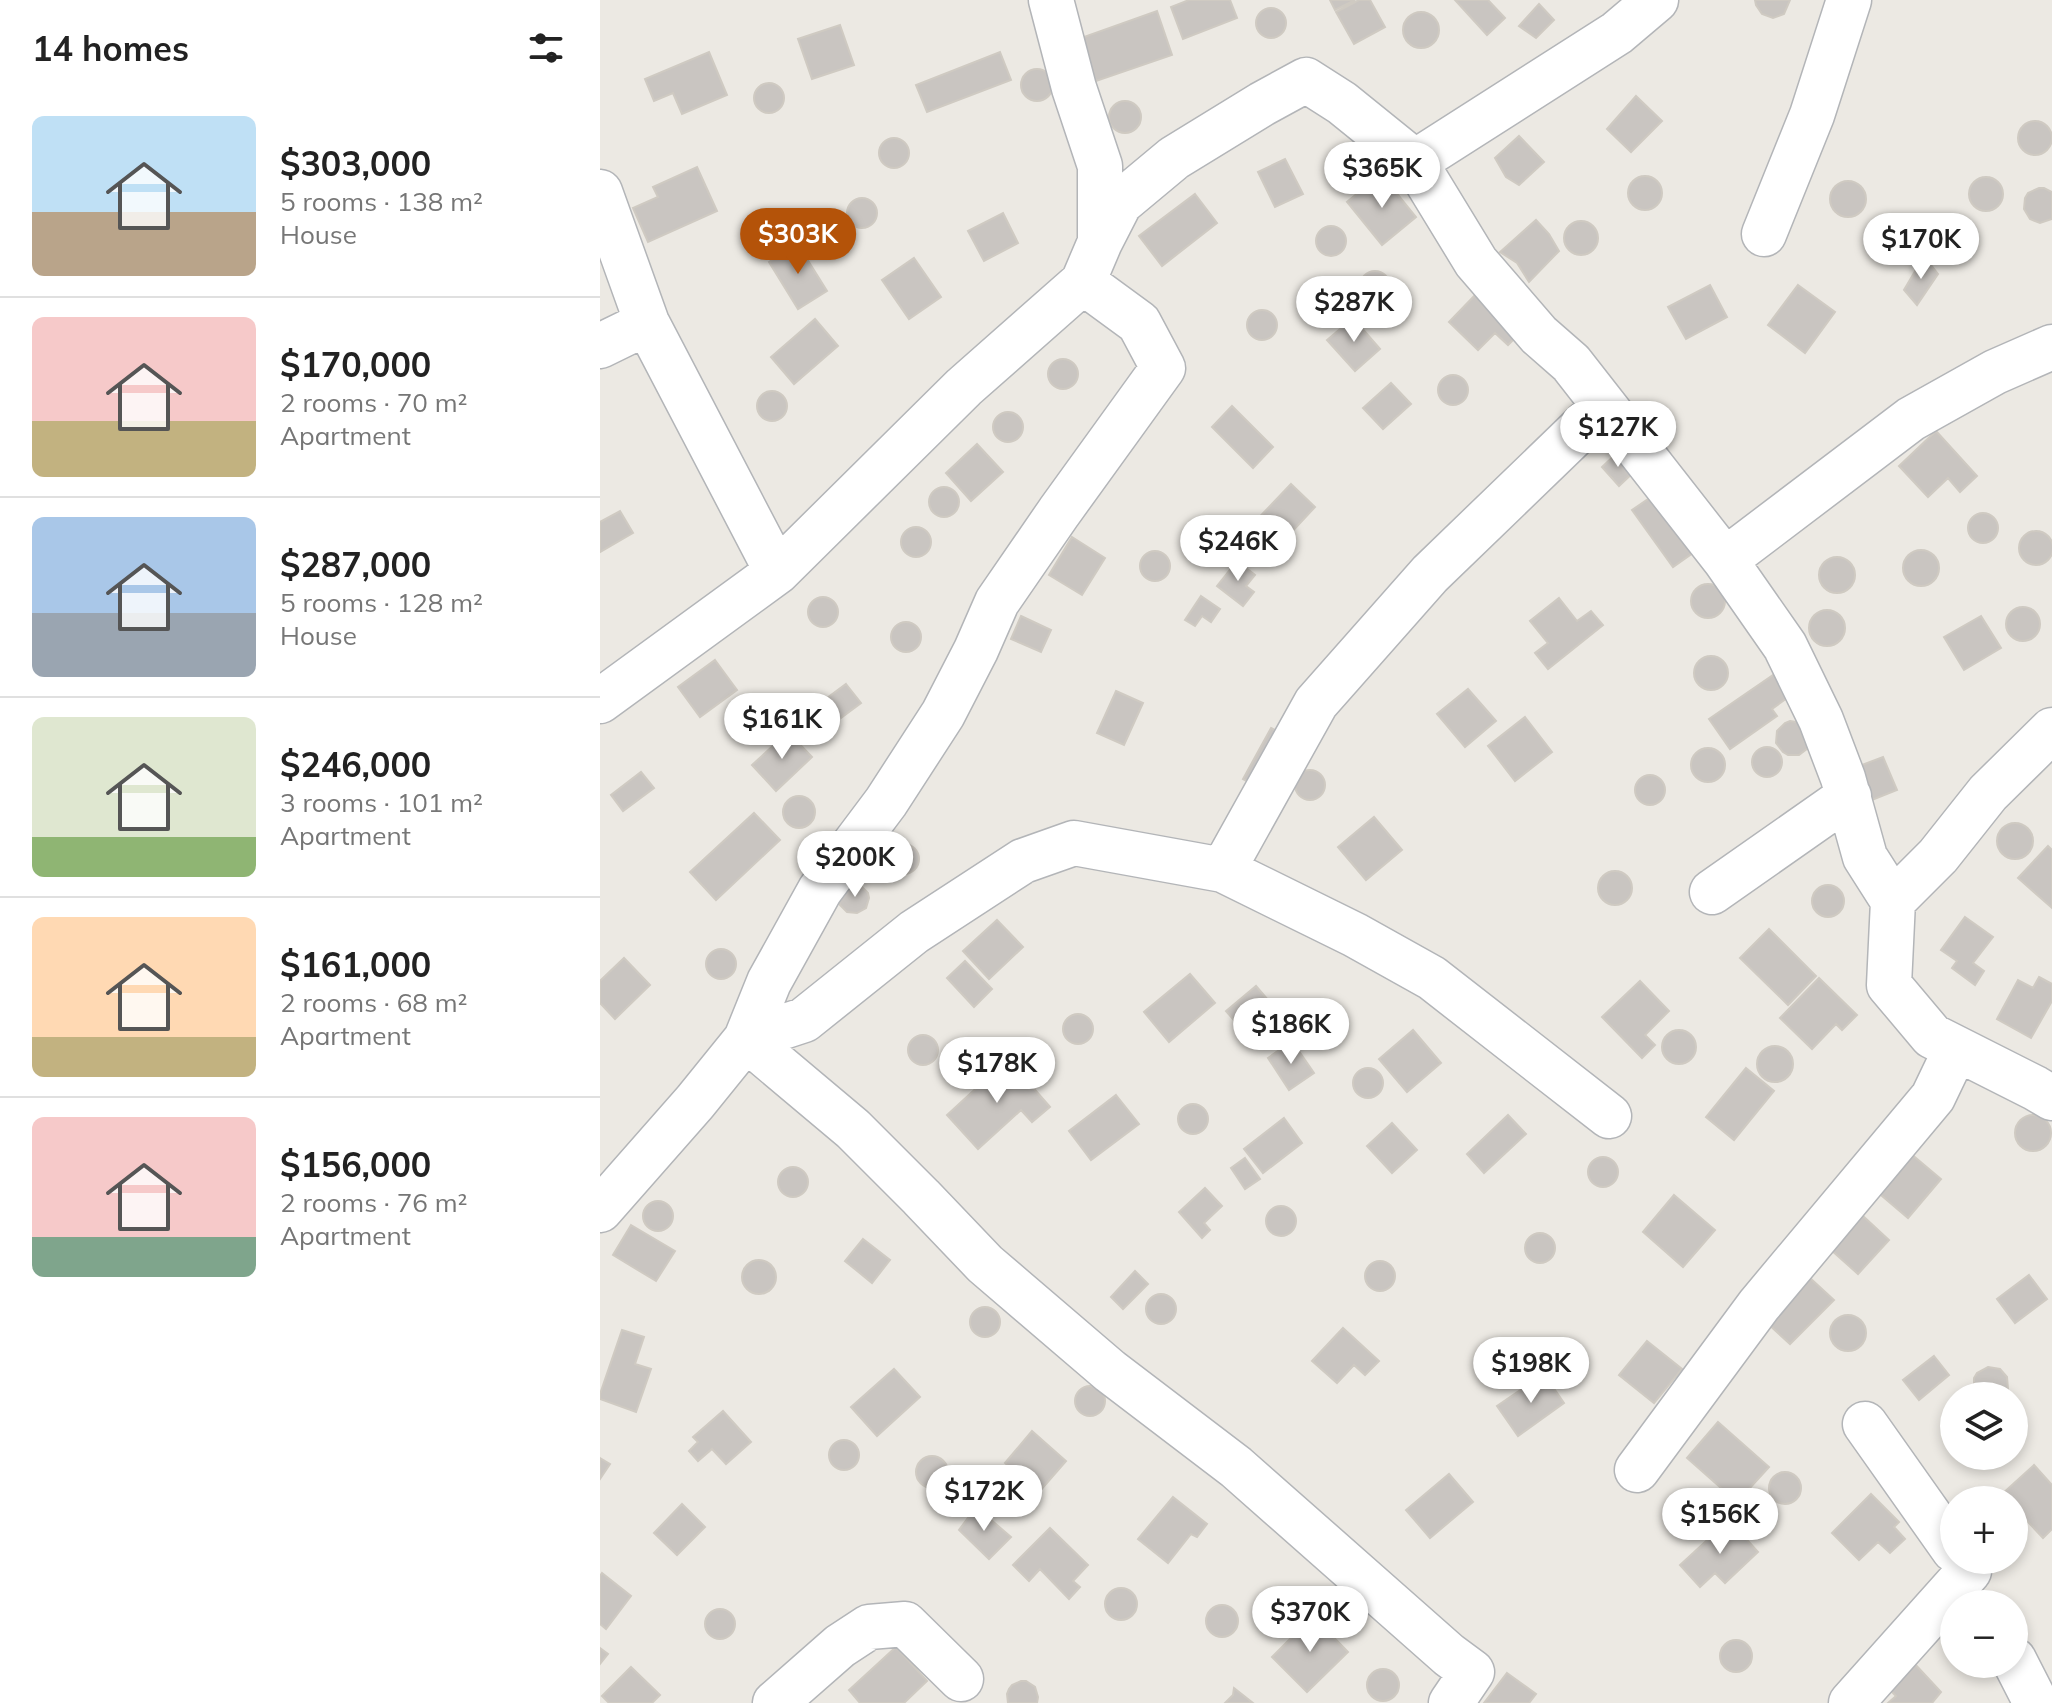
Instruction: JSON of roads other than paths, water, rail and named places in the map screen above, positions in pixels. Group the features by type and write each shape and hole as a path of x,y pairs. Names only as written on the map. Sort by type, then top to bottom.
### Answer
{"street":[{"path":"1051,0 1074,88 1100,166 1100,242"},
{"path":"1415,162 1617,33 1656,0"},
{"path":"1764,234 1812,115 1849,0"},
{"path":"600,701 777,572 964,387 1083,282 1120,203 1174,158 1306,80 1342,103 1415,162 1476,262 1539,335 1571,363 1725,560 1785,646 1821,720 1849,796 1865,857 1893,901 1889,985 1932,1036 2052,1098"},
{"path":"600,192 647,323 777,572"},
{"path":"600,1210 746,1039 769,982 820,890 886,802 943,714 997,602 1163,368 1139,323 1083,282"},
{"path":"600,346 647,323"},
{"path":"1725,560 1911,419 1995,372 2052,347"},
{"path":"1223,870 1316,703 1430,574 1604,406"},
{"path":"1893,901 1938,856 1988,793 2052,730"},
{"path":"1712,892 1849,796"},
{"path":"746,1039 804,1020 914,932 1023,861 1074,843 1223,870 1355,935 1432,978 1609,1116"},
{"path":"746,1039 853,1129 985,1264 1110,1371 1236,1467 1472,1672 1451,1703"},
{"path":"1637,1470 1759,1305 1933,1097 1956,1049"},
{"path":"1865,1424 1940,1531"},
{"path":"1851,1703 1965,1574"},
{"path":"775,1703 840,1646 869,1627 905,1624 961,1679"},
{"path":"2023,1678 2036,1703"}]}
